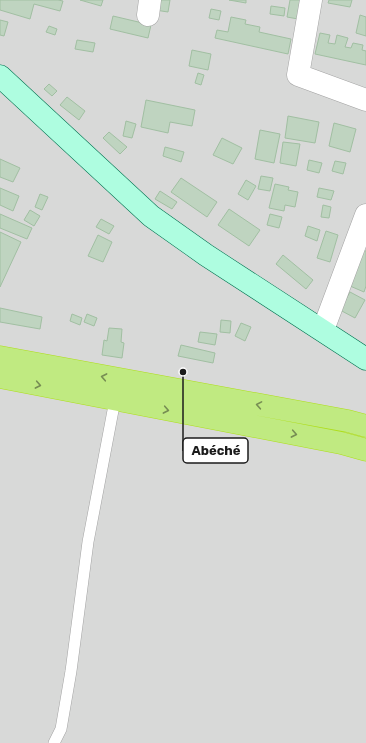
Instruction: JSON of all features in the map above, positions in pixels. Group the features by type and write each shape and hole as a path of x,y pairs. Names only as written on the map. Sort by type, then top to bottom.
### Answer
{"highway":[{"path":"0,357 348,421 366,426"},
{"path":"0,377 341,443 366,450"}],"street":[{"path":"311,0 298,76 366,100"},
{"path":"0,76 151,216 206,255 366,359"},
{"path":"322,330 366,215"}],"lane":[{"path":"54,743 62,722 71,671 88,542 115,400 130,382"}],"shaded area":[{"path":"0,0 366,0 366,743 0,743"}],"building":[{"path":"0,0 63,1 60,11 34,4 30,19 0,10"},
{"path":"80,0 103,0 101,6"},
{"path":"156,0 170,0 168,12 155,10"},
{"path":"229,0 246,0 246,3"},
{"path":"290,0 300,0 298,19 287,17"},
{"path":"329,0 352,0 350,7 328,3"},
{"path":"271,6 285,8 284,16 270,14"},
{"path":"211,9 221,11 219,20 209,18"},
{"path":"360,15 366,17 366,36 356,33"},
{"path":"113,16 151,25 148,38 110,29"},
{"path":"231,17 246,20 245,24 260,27 259,32 291,39 288,54 215,38 217,30 228,32"},
{"path":"0,20 8,22 4,36 0,35"},
{"path":"49,26 57,29 55,35 46,32"},
{"path":"320,33 330,35 328,43 335,44 337,35 348,38 345,47 351,48 353,43 363,45 362,50 366,51 366,65 315,54"},
{"path":"77,40 95,43 93,52 75,49"},
{"path":"192,50 211,54 208,70 189,66"},
{"path":"198,73 204,75 201,85 195,83"},
{"path":"49,84 57,91 52,96 44,89"},
{"path":"67,97 85,111 79,120 60,105"},
{"path":"146,100 195,110 192,126 170,122 168,133 141,127"},
{"path":"288,116 319,122 315,143 285,138"},
{"path":"126,121 136,124 132,138 123,136"},
{"path":"334,123 356,129 350,152 329,146"},
{"path":"260,130 280,134 274,163 255,159"},
{"path":"109,132 127,147 120,154 103,138"},
{"path":"222,138 242,148 233,164 213,155"},
{"path":"283,142 300,144 296,166 280,163"},
{"path":"165,147 184,152 181,162 163,156"},
{"path":"0,159 20,168 13,182 0,177"},
{"path":"309,160 322,163 319,173 307,170"},
{"path":"335,161 346,163 343,174 332,171"},
{"path":"261,176 273,178 270,191 258,189"},
{"path":"181,178 217,202 207,217 171,192"},
{"path":"246,180 256,186 248,200 238,194"},
{"path":"275,184 289,187 288,190 298,192 295,207 285,205 284,211 269,208"},
{"path":"0,188 19,196 13,211 0,205"},
{"path":"319,188 334,191 331,200 317,197"},
{"path":"160,191 177,202 172,209 155,199"},
{"path":"40,194 48,197 42,210 35,207"},
{"path":"323,205 331,207 329,218 321,217"},
{"path":"229,209 260,230 249,246 218,225"},
{"path":"30,210 40,216 34,226 24,220"},
{"path":"0,214 32,228 27,239 0,228"},
{"path":"270,214 282,217 279,228 267,225"},
{"path":"101,219 114,226 109,234 96,227"},
{"path":"308,226 320,230 317,241 305,236"},
{"path":"326,231 338,235 330,262 317,258"},
{"path":"0,232 21,242 0,287"},
{"path":"98,235 112,242 103,262 88,256"},
{"path":"363,250 366,251 366,286 364,292 350,286"},
{"path":"283,255 313,280 306,289 276,264"},
{"path":"350,292 365,300 355,318 340,310"},
{"path":"0,308 42,317 40,329 0,322"},
{"path":"72,314 82,318 80,325 70,321"},
{"path":"87,314 97,318 94,326 84,322"},
{"path":"221,320 231,321 230,333 220,332"},
{"path":"241,323 251,327 245,341 235,336"},
{"path":"109,328 122,329 121,342 124,343 122,358 102,355 104,340 107,341"},
{"path":"200,332 217,334 215,345 198,342"},
{"path":"181,345 215,353 213,363 178,356"}],"place":[{"name":"Abéché","path":"183,372"}]}
